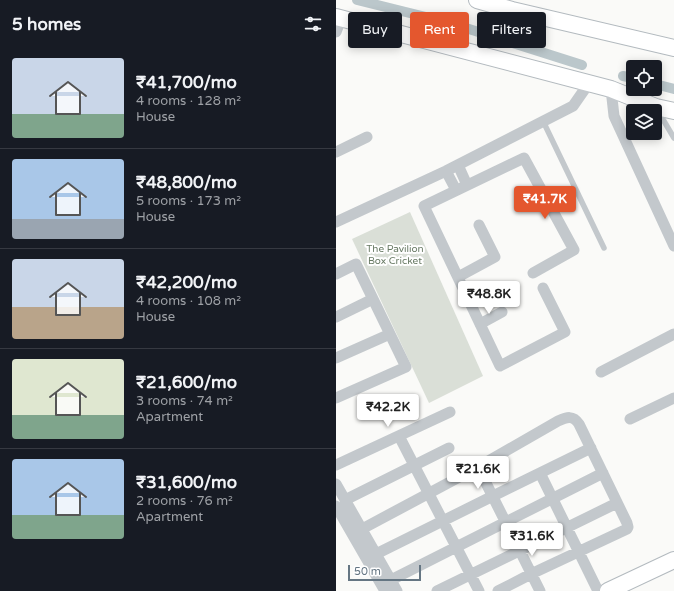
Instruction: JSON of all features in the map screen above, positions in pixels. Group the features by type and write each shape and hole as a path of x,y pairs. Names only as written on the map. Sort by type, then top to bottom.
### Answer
{"street":[{"path":"477,0 511,7 674,48"},
{"path":"338,23 589,83 611,89 648,104"},
{"path":"543,288 565,332 500,366 424,206 454,186 462,175 543,121 574,106 589,83"},
{"path":"611,89 614,116 674,246"},
{"path":"662,108 674,111"},
{"path":"336,152 367,136"},
{"path":"336,222 446,171 462,175 524,158 574,250 533,273"},
{"path":"446,171 454,186"},
{"path":"458,277 495,257 479,225"},
{"path":"336,274 356,264 406,367 336,398"},
{"path":"336,317 373,299"},
{"path":"480,324 502,312"},
{"path":"336,358 390,334"},
{"path":"601,372 674,334"},
{"path":"630,419 674,398"},
{"path":"336,465 450,412"},
{"path":"362,530 478,467 558,421 566,418 576,419 628,527 627,529 498,591"},
{"path":"399,436 479,591"},
{"path":"340,503 449,448"},
{"path":"376,554 591,448"},
{"path":"478,467 540,591"},
{"path":"540,473 598,591"},
{"path":"391,580 602,473"},
{"path":"336,484 340,503 379,570 391,580 397,591"},
{"path":"340,503 362,530 376,554 385,591"},
{"path":"437,591 617,503"},
{"path":"608,591 674,560"}],"lane":[{"path":"662,117 674,138"},
{"path":"543,121 604,248"}],"green space":[{"name":"The Pavilion Box Cricket","path":"410,212 483,376 429,403 352,239"}],"waterway":[{"path":"357,0 450,23 582,65"},
{"path":"662,86 674,89"}]}
